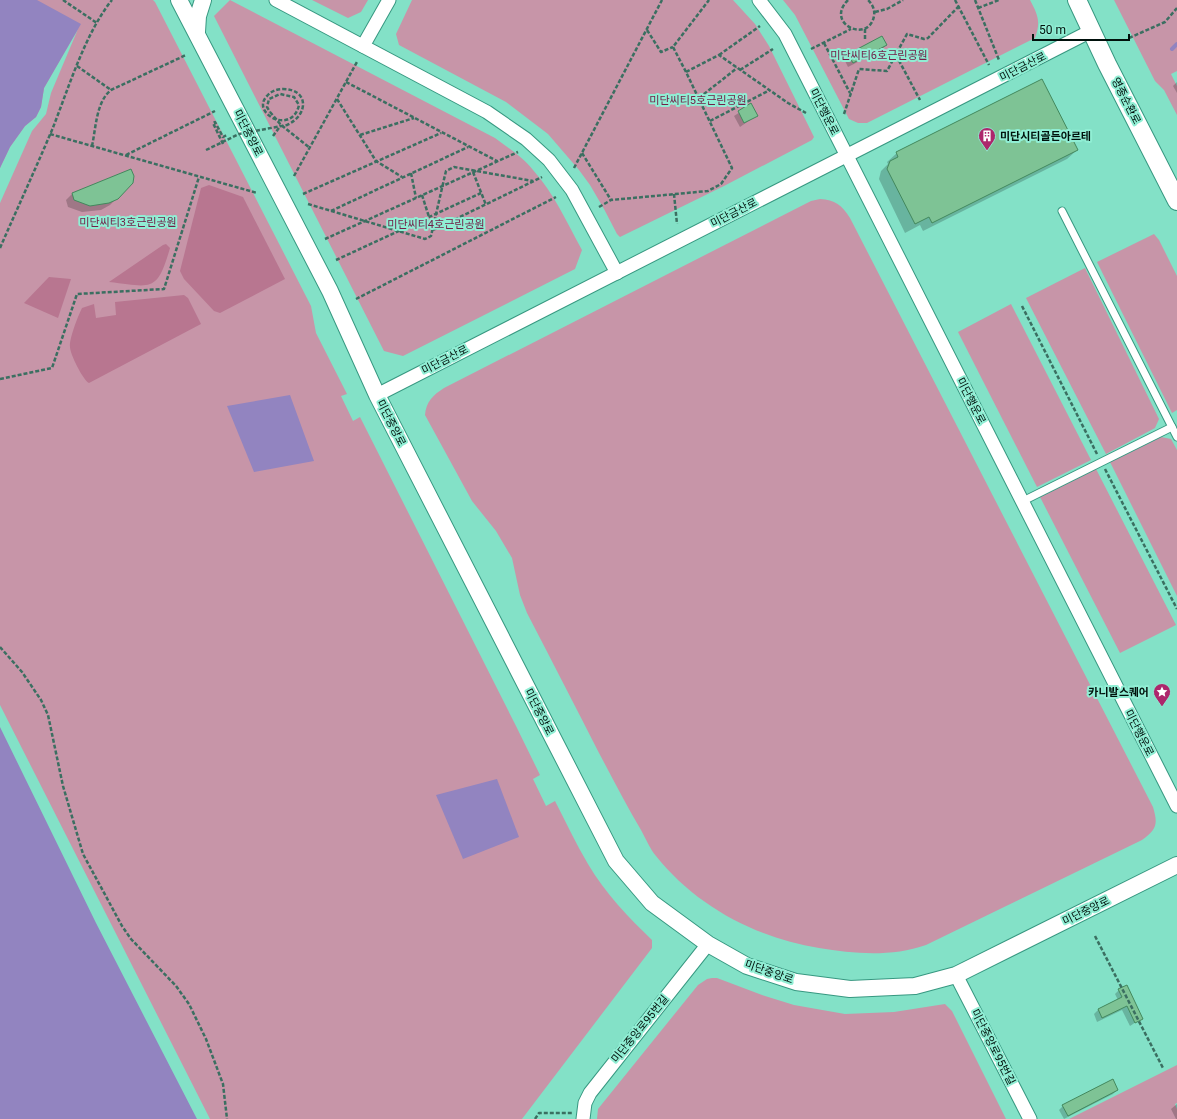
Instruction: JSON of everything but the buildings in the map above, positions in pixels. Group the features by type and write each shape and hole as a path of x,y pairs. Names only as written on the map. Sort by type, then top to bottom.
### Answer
{"main road":[{"name":"영종순환로","path":"1077,0 1091,31 1177,201"}],"street":[{"name":"미단중앙로","path":"179,0 198,34 330,291 377,395 616,861 652,903 708,944 747,966 796,982 850,989 915,986 956,975 1177,865"},
{"path":"198,34 198,16 203,0"},
{"path":"276,0 487,112 526,139 549,160 572,190 617,273"},
{"path":"363,46 389,0"},
{"name":"미단행운로","path":"759,0 785,34 1021,502 1177,806"},
{"name":"미단금산로","path":"377,395 1091,31"},
{"name":"미단중앙로95번길","path":"583,1116 585,1103 598,1082 708,944"},
{"name":"미단중앙로95번길","path":"956,975 1030,1119"}],"lane":[{"path":"1062,211 1177,437"},
{"path":"1021,502 1172,427"}],"path":[{"path":"63,0 97,23"},
{"path":"0,248 50,134 77,66 103,11 112,0"},
{"path":"574,168 662,0"},
{"path":"647,30 661,52 672,47 709,0"},
{"path":"848,0 841,11 841,18 845,25 851,29 858,30 865,29 870,25 875,12 873,6 868,0"},
{"path":"875,12 887,9 903,0"},
{"path":"954,0 959,6 989,65"},
{"path":"975,0 999,60"},
{"path":"978,8 998,0"},
{"path":"844,114 859,69 887,71 908,34 924,39 928,38 959,6"},
{"path":"1129,38 1165,22 1177,8"},
{"path":"686,72 720,55 760,26"},
{"path":"811,49 851,29"},
{"path":"865,29 866,41"},
{"path":"824,43 850,93"},
{"path":"600,207 611,200 708,191 721,184 732,168 699,98 672,47"},
{"path":"699,98 739,69 773,48"},
{"path":"92,146 101,102 111,90 186,55"},
{"path":"720,55 806,113"},
{"path":"896,55 920,100"},
{"path":"294,176 357,62"},
{"path":"77,66 111,90"},
{"path":"346,82 497,161"},
{"path":"206,150 239,134 287,125 299,118 302,113 303,103 298,94 293,91 282,89 276,90 265,97 263,108 267,115 276,120 285,120 295,115 298,111 299,105 294,97 280,94 269,99 267,107 270,112 281,125 310,148"},
{"path":"710,121 770,90"},
{"path":"337,99 376,161 402,178"},
{"path":"125,156 215,111"},
{"path":"360,135 414,118"},
{"path":"223,143 213,123 215,122 223,137 227,135"},
{"path":"273,136 281,125"},
{"path":"302,194 442,133"},
{"path":"50,134 257,193"},
{"path":"331,211 469,147"},
{"path":"325,238 518,152"},
{"path":"582,153 611,200"},
{"path":"308,204 425,239 431,236 433,230 446,171 454,167 533,181"},
{"path":"473,172 486,205"},
{"path":"411,174 416,198"},
{"path":"0,379 52,368 77,294 164,289 199,176"},
{"path":"433,230 542,177"},
{"path":"336,260 481,193"},
{"path":"674,194 677,224"},
{"path":"422,195 429,217"},
{"path":"356,299 556,197"},
{"path":"0,647 22,672 41,700 48,715 58,765 83,854 125,930 131,939 176,986 189,1004 206,1039 224,1084 227,1119"},
{"path":"1095,936 1163,1068"},
{"path":"535,1119 540,1113 583,1116"}],"green space":[{"name":"미단씨티3호근린공원","path":"0,0 153,0 155,2 311,306 316,333 347,394 341,396 353,421 360,417 540,775 533,779 546,806 555,801 579,849 595,875 618,905 652,940 652,948 522,1119 210,1119 0,705 0,203 32,131 46,114 51,93 78,29 44,88 41,107 36,117 25,126 10,147 0,168"},
{"name":"미단씨티4호근린공원","path":"230,0 495,138 515,153 529,165 541,179 560,208 582,250 575,269 403,356 384,351 214,16"},
{"path":"312,0 368,0 361,12 348,18"},
{"name":"미단씨티5호근린공원","path":"412,0 733,0 755,24 769,46 814,137 812,140 724,186 620,237 590,185 548,134 506,102 399,45 396,34"},
{"name":"미단씨티6호근린공원","path":"783,0 1030,0 1037,14 1038,27 1035,38 867,123 858,123 849,119 795,15"},
{"path":"1114,0 1177,0 1177,71 1171,74 1177,86 1177,115 1164,90 1155,81"},
{"path":"820,199 838,204 850,218 1153,807 1156,818 1155,826 1151,833 1142,840 926,945 913,949 886,953 859,953 819,948 796,943 750,928 729,917 689,890 656,856 614,782 527,613 520,595 512,558 496,531 472,501 425,415 427,406 431,399 444,388 811,201"},
{"path":"1154,234 1159,240 1177,276 1177,410 1172,413 1097,262"},
{"path":"1085,268 1159,419 1155,428 1106,454 1026,298"},
{"path":"1011,304 1091,460 1037,487 958,332"},
{"path":"1161,437 1171,439 1177,450 1177,596 1110,462"},
{"path":"1096,469 1176,625 1120,653 1040,497"},
{"path":"717,978 794,1005 845,1014 894,1012 945,1004 952,1011 1006,1119 597,1119 598,1109 698,985 707,979"},
{"path":"1177,1065 1177,1103 1175,1104 1177,1109 1177,1119 1069,1119"}],"shaded area":[{"path":"0,0 37,0 81,24 44,88 41,107 36,117 25,126 10,147 0,168"},
{"path":"209,185 243,197 285,279 220,313 214,311 184,279 180,271 201,188"},
{"path":"166,244 170,248 165,263 161,273 151,284 135,285 109,282 163,245"},
{"path":"49,277 71,279 58,318 24,303"},
{"path":"184,295 188,298 201,324 89,383 86,381 77,366 70,347 72,333 82,308 94,304 96,318 116,315 115,302"},
{"path":"290,395 314,461 254,472 227,406"},
{"path":"0,727 96,923 197,1119 0,1119"},
{"path":"497,779 519,837 463,859 436,795"}],"waterway":[{"path":"1172,49 1177,44"}],"place":[{"name":"미단시티골든아르테","path":"987,151"},
{"name":"카니발스퀘어","path":"1162,707"}]}
